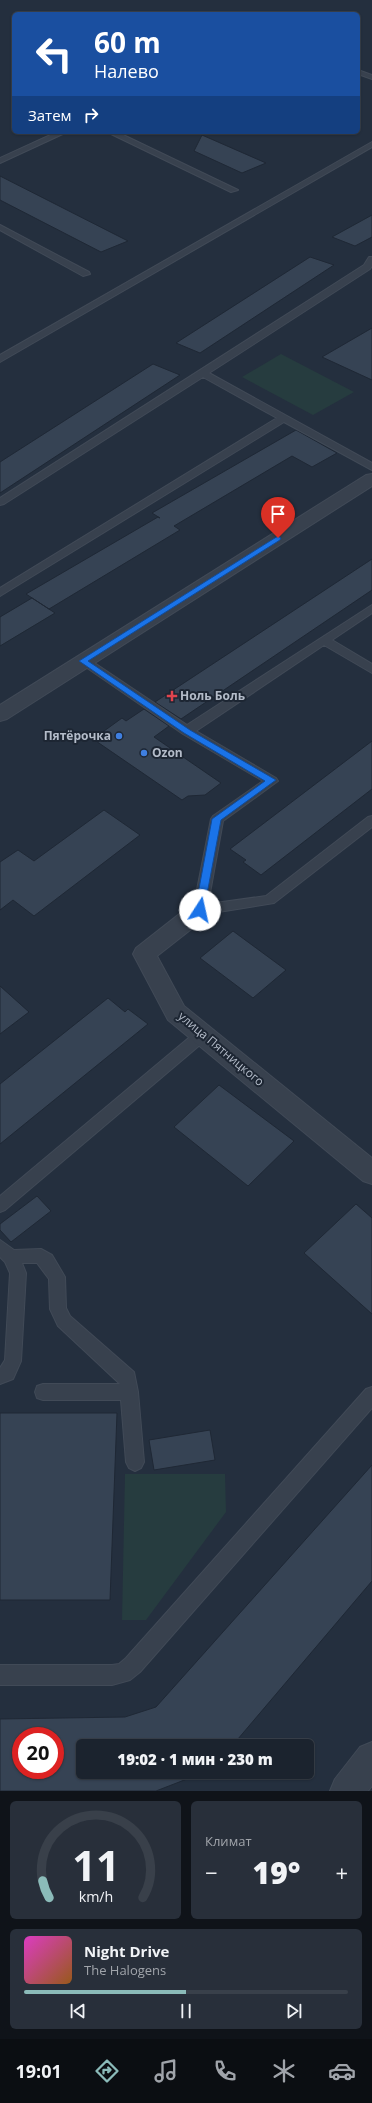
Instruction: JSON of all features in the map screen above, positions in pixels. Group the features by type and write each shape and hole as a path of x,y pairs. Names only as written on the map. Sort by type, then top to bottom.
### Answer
{"street":[{"path":"0,714 370,479"},
{"name":"улица Пятницкого","path":"200,910 144,954 176,1013 372,1173"},
{"path":"347,1791 372,1759"}],"lane":[{"path":"360,73 372,77"},
{"path":"0,161 59,134"},
{"path":"115,134 234,190"},
{"path":"0,359 372,144"},
{"path":"0,227 86,274"},
{"path":"0,502 367,267 372,259"},
{"path":"203,373 284,418 370,479"},
{"path":"0,593 284,418"},
{"path":"187,732 372,608"},
{"path":"324,640 372,669"},
{"path":"83,661 187,732 272,780 217,819 200,910 269,900 372,820"},
{"path":"0,1205 202,1035"},
{"path":"0,1376 7,1373 13,1361 18,1273 5,1252"},
{"path":"5,1252 41,1256 46,1260 57,1276 60,1316 125,1375 130,1383 135,1462"},
{"path":"43,1392 130,1392"},
{"path":"0,1675 112,1675 123,1673 133,1665 372,1395"}],"green space":[{"path":"281,354 354,392 313,415 242,377"},
{"path":"125,1474 225,1474 226,1512 146,1620 122,1620"}],"building":[{"path":"202,135 266,163 242,173 194,151"},
{"path":"0,176 128,241 101,252 0,200"},
{"path":"372,215 372,237 355,246 332,237"},
{"path":"310,257 334,265 200,353 176,343"},
{"path":"372,328 372,380 322,357"},
{"path":"153,364 180,375 0,493 0,462"},
{"path":"296,430 337,453 312,467 292,456 174,526 180,530 49,609 26,594 158,517 160,518 152,513"},
{"path":"372,559 372,590 181,719 155,702"},
{"path":"32,598 55,613 0,646 0,617"},
{"path":"144,709 169,726 154,737 221,783 205,795 188,796 182,800 93,739 122,718 126,721"},
{"path":"372,741 372,789 261,875 243,862 246,860 230,849"},
{"path":"104,810 140,835 34,916 13,900 0,910 0,862 18,850 34,861"},
{"path":"233,931 286,970 253,998 200,958"},
{"path":"0,986 29,1012 0,1034"},
{"path":"108,998 125,1012 128,1009 148,1024 0,1144 0,1084"},
{"path":"219,1085 294,1141 248,1186 174,1127"},
{"path":"37,1196 51,1211 11,1242 0,1230 0,1224"},
{"path":"356,1204 372,1218 372,1314 304,1253"},
{"path":"0,1413 117,1413 110,1600 0,1600"},
{"path":"210,1430 215,1460 154,1470 149,1440"},
{"path":"372,1465 372,1581 238,1739 76,1739 76,1779 187,1779 156,1791 0,1791 0,1719 125,1717 156,1707"}],"place":[{"name":"Ноль Боль","path":"172,696"},
{"name":"Пятёрочка","path":"119,736"},
{"name":"Ozon","path":"144,753"}],"route":[{"path":"200,910 217,819 272,780 187,732 83,661 278,538"}]}
